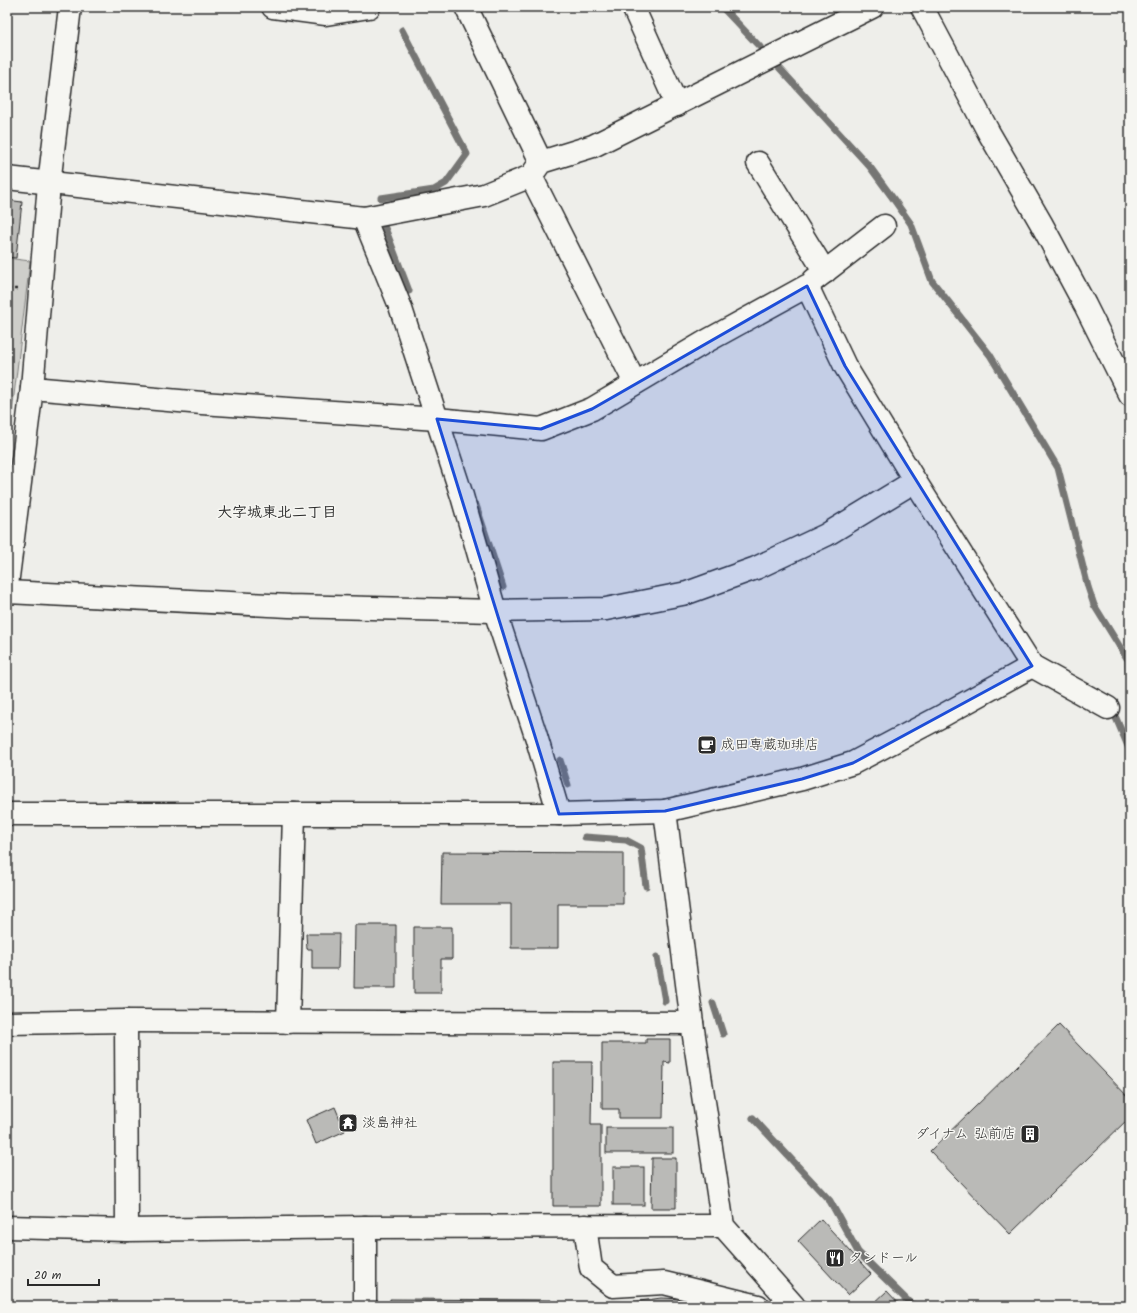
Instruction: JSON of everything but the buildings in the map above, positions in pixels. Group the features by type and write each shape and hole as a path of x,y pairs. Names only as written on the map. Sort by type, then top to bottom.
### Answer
{"street":[{"path":"7,585 32,388 49,184 70,7"},
{"path":"273,7 326,14 369,7"},
{"path":"466,7 536,169 635,384"},
{"path":"633,7 677,105"},
{"path":"7,178 49,184 364,218 484,195 536,169 593,146 872,7"},
{"path":"922,7 989,133 1041,223 1085,305 1130,395"},
{"path":"758,163 825,272"},
{"path":"364,218 400,306 437,419 462,496 494,611 536,736 559,814"},
{"path":"32,388 202,403 437,419 541,429 592,409 705,342 807,286 884,226"},
{"path":"807,286 845,366 915,481 1032,666 1108,708"},
{"path":"7,592 289,606 494,611 606,609 687,593 756,568 826,535 915,481"},
{"path":"7,814 559,814 665,811 802,779 853,763 1032,666"},
{"path":"665,811 692,1023 723,1226 794,1306"},
{"path":"288,1022 294,814"},
{"path":"7,1023 126,1021 692,1023"},
{"path":"126,1021 127,1230"},
{"path":"585,1226 591,1268 613,1286 664,1283 758,1306"},
{"path":"7,1227 127,1230 365,1227 723,1226"},
{"path":"365,1227 365,1306"}],"highlighted area":[{"path":"807,286 845,366 1032,666 853,763 802,779 665,811 559,814 437,419 541,429 592,409"}],"shaded area":[{"path":"7,258 30,261 7,454"}],"waterway":[{"path":"722,7 760,47"},
{"path":"381,198 434,190 446,183 467,154 402,30"},
{"path":"774,62 870,167 911,224 932,281 990,355 1058,468 1088,587 1094,605 1128,660 1129,684"},
{"path":"385,228 409,291"},
{"path":"476,505 503,587"},
{"path":"1116,718 1130,751"},
{"path":"560,760 568,785"},
{"path":"585,837 626,840 641,848 646,886"},
{"path":"657,957 665,1001"},
{"path":"713,1003 723,1034"},
{"path":"753,1118 830,1201 858,1252 911,1304 917,1306"}],"place":[{"name":"成田専蔵珈琲店","path":"707,745"},
{"name":"淡島神社","path":"348,1123"},
{"name":"ダイナム 弘前店","path":"1030,1134"},
{"name":"タンドール","path":"835,1258"}],"district":[{"name":"大字城東北二丁目","path":"277,513"}]}
